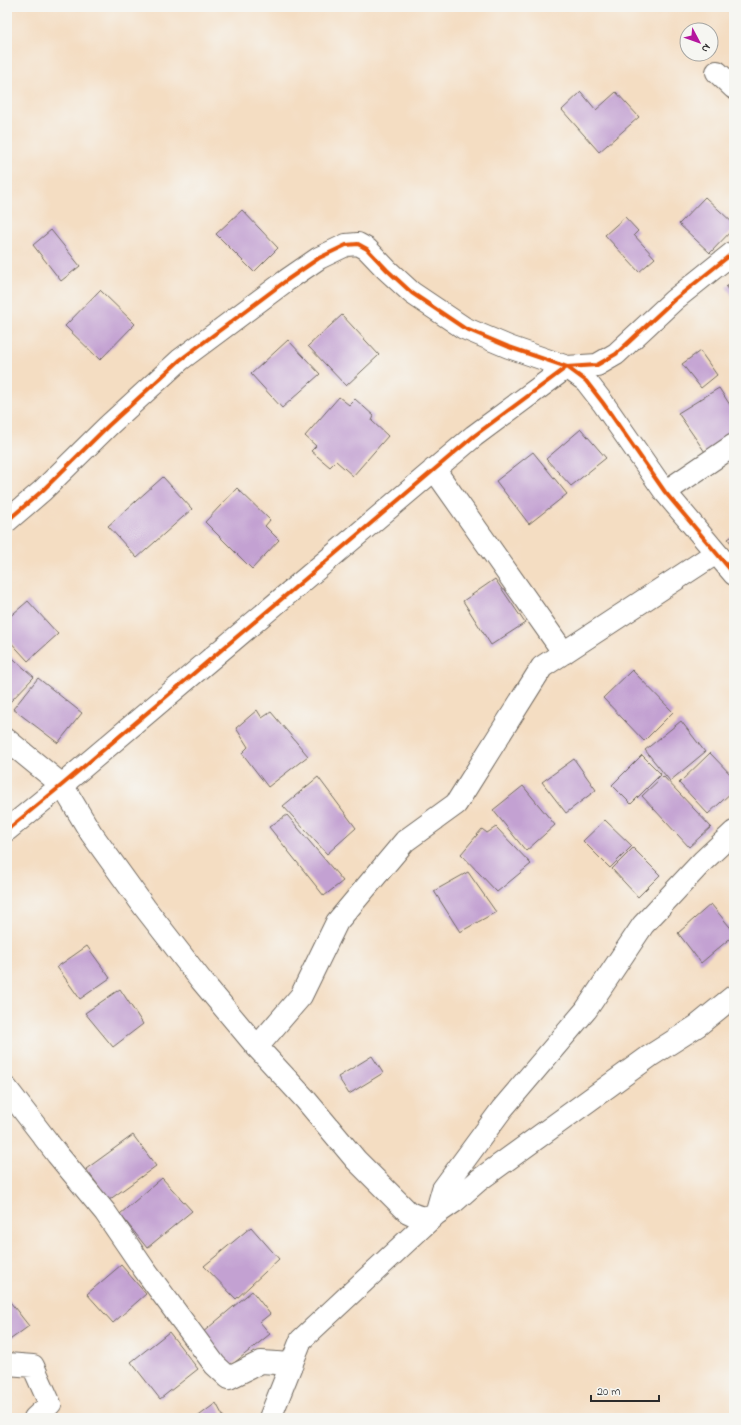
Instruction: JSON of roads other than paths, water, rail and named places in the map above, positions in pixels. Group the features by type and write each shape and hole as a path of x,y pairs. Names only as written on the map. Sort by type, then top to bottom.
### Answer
{"street":[{"path":"717,72 734,88"},
{"path":"7,521 42,491 108,426 180,360 319,258 346,245 358,244 367,249 412,293 464,328 509,347 567,367 586,381 603,403 664,492 734,574"},
{"path":"7,830 474,436 567,367 597,365 616,354 674,300 734,252"},
{"path":"664,492 734,445"},
{"path":"434,469 564,653"},
{"path":"257,1047 301,996 337,922 405,841 456,804 542,667 716,553"},
{"path":"7,740 62,785 91,833 144,908 257,1047 305,1099 356,1160 408,1212 418,1217 428,1218 455,1201 479,1180 650,1056 697,1026 734,996"},
{"path":"270,1418 301,1340 436,1214 443,1189 502,1110 586,1010 643,925 703,861 734,832"},
{"path":"7,1089 56,1154 105,1212 144,1269 215,1366 228,1378 261,1362 292,1364"},
{"path":"7,1364 33,1366 50,1404 35,1418"}]}
